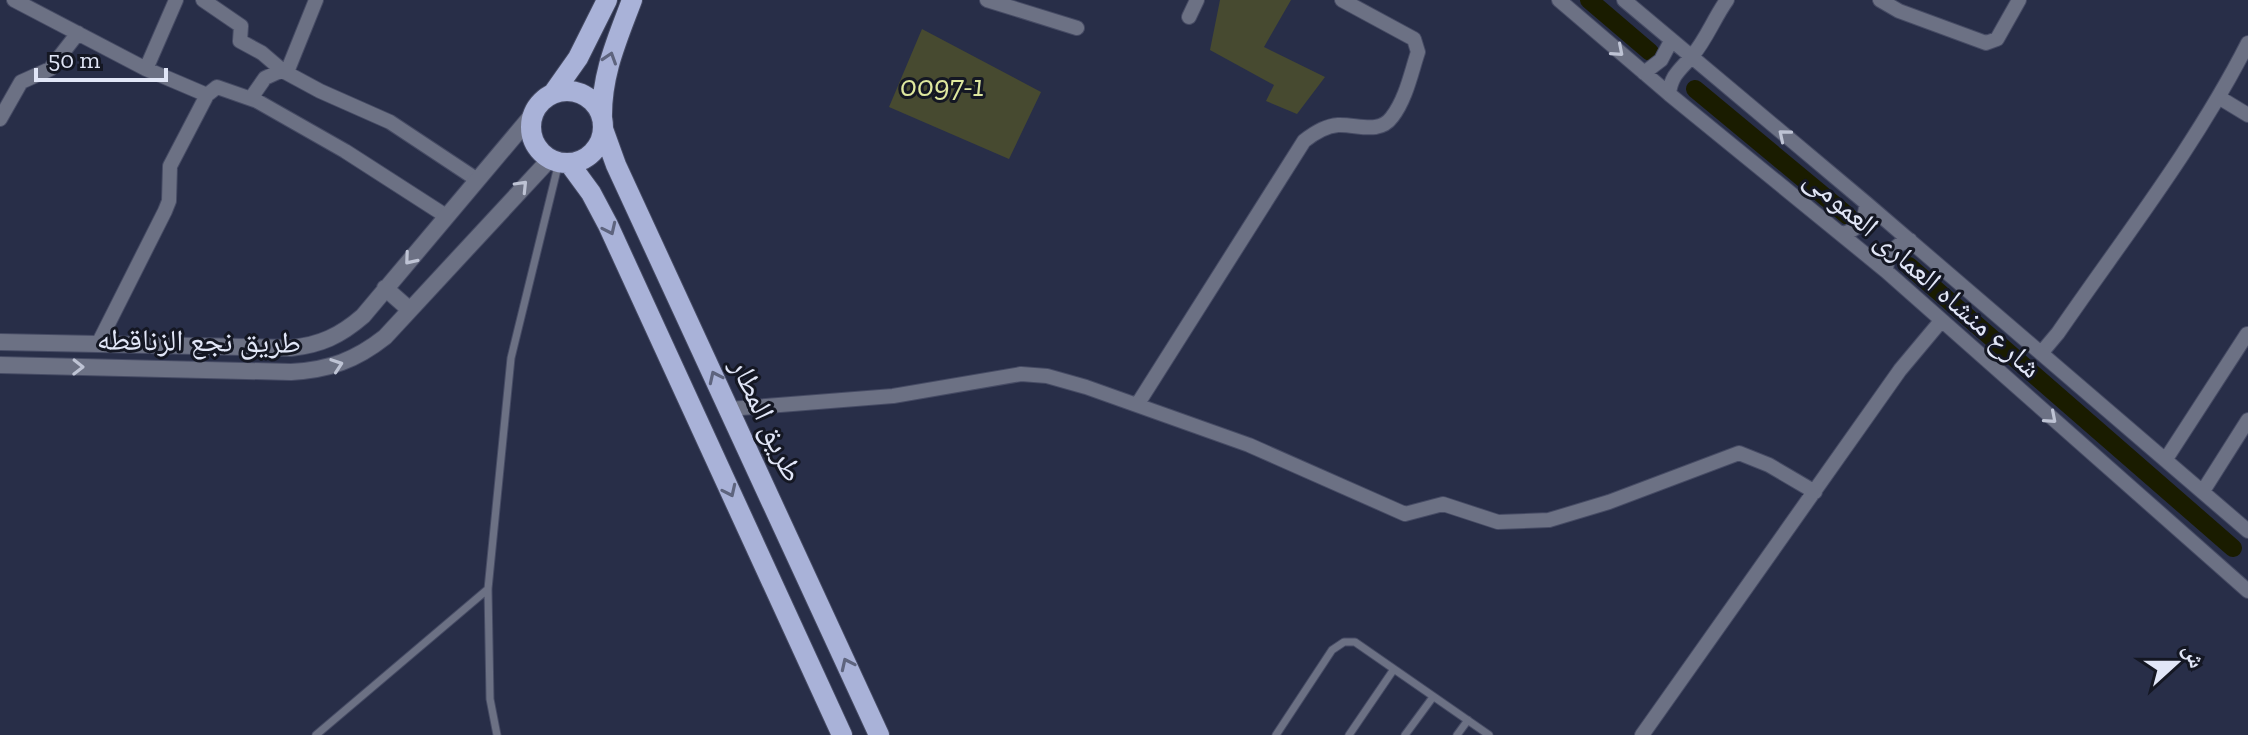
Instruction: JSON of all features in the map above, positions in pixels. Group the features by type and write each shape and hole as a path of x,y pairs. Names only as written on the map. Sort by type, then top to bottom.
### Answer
{"main road":[{"path":"554,92 575,91 592,101 603,124 601,139 589,156 560,161 541,153 531,134 533,114 545,97 554,92 578,58 607,0"},
{"name":"طريق المطار","path":"632,0 603,83 603,124 616,165 879,735"},
{"name":"طريق المطار","path":"560,161 591,193 608,225 842,735"}],"street":[{"path":"14,0 146,69 207,95"},
{"path":"146,69 176,0"},
{"path":"203,0 241,26 240,41 262,53 283,71 379,116 476,179"},
{"path":"251,98 265,78 291,64 316,0"},
{"path":"987,0 1077,28"},
{"path":"1189,17 1197,0"},
{"path":"1137,405 1304,141 1337,125 1378,128 1393,117 1403,96 1418,45 1414,39 1342,0"},
{"name":"شارع منشاه العمارى العمومى","path":"1559,0 1886,271 2243,586"},
{"name":"شارع منشاه العمارى العمومى","path":"1624,0 2042,352 2248,531"},
{"path":"1669,94 1677,69 1691,58 1727,0"},
{"path":"1880,0 1899,11 1986,43 1997,39 2019,0"},
{"path":"0,119 21,82 57,64 78,33"},
{"path":"1644,73 1661,60 1671,41"},
{"path":"2042,352 2147,208 2220,98 2248,43"},
{"path":"98,344 165,211 169,201 170,166 207,95 217,87 251,98 345,151 446,216"},
{"path":"2220,98 2248,115"},
{"name":"طريق نجع الزناقطه","path":"0,342 291,348 311,346 330,339 363,316 533,114"},
{"name":"طريق نجع الزناقطه","path":"0,365 317,371 342,364 365,353 385,337 560,161"},
{"path":"1841,234 1852,232 1861,225 1866,214 1866,203"},
{"path":"1886,271 1891,250 1910,240"},
{"path":"385,288 410,310"},
{"path":"1642,735 1900,370 1941,321"},
{"path":"2166,459 2247,334"},
{"path":"729,409 893,396 1021,374 1047,376 1249,445 1405,514 1443,504 1498,522 1549,520 1609,502 1739,453 1769,465 1815,492"},
{"path":"2203,491 2248,420"},
{"path":"2243,586 2248,570"}],"lane":[{"path":"497,735 490,687 488,589 511,358 560,161"},
{"path":"316,735 488,589"},
{"path":"1276,735 1337,644 1355,642 1489,735"},
{"path":"1349,735 1394,669"},
{"path":"1405,735 1433,697"},
{"path":"1457,735 1468,720"}],"green space":[{"path":"1220,0 1291,0 1264,47 1325,77 1297,114 1266,101 1274,85 1210,50"},
{"name":"0097-1","path":"922,29 1041,92 1009,159 889,107"}],"waterway":[{"path":"1589,0 1650,52"},
{"path":"1695,89 1848,216"},
{"path":"1909,266 2233,548"}]}
